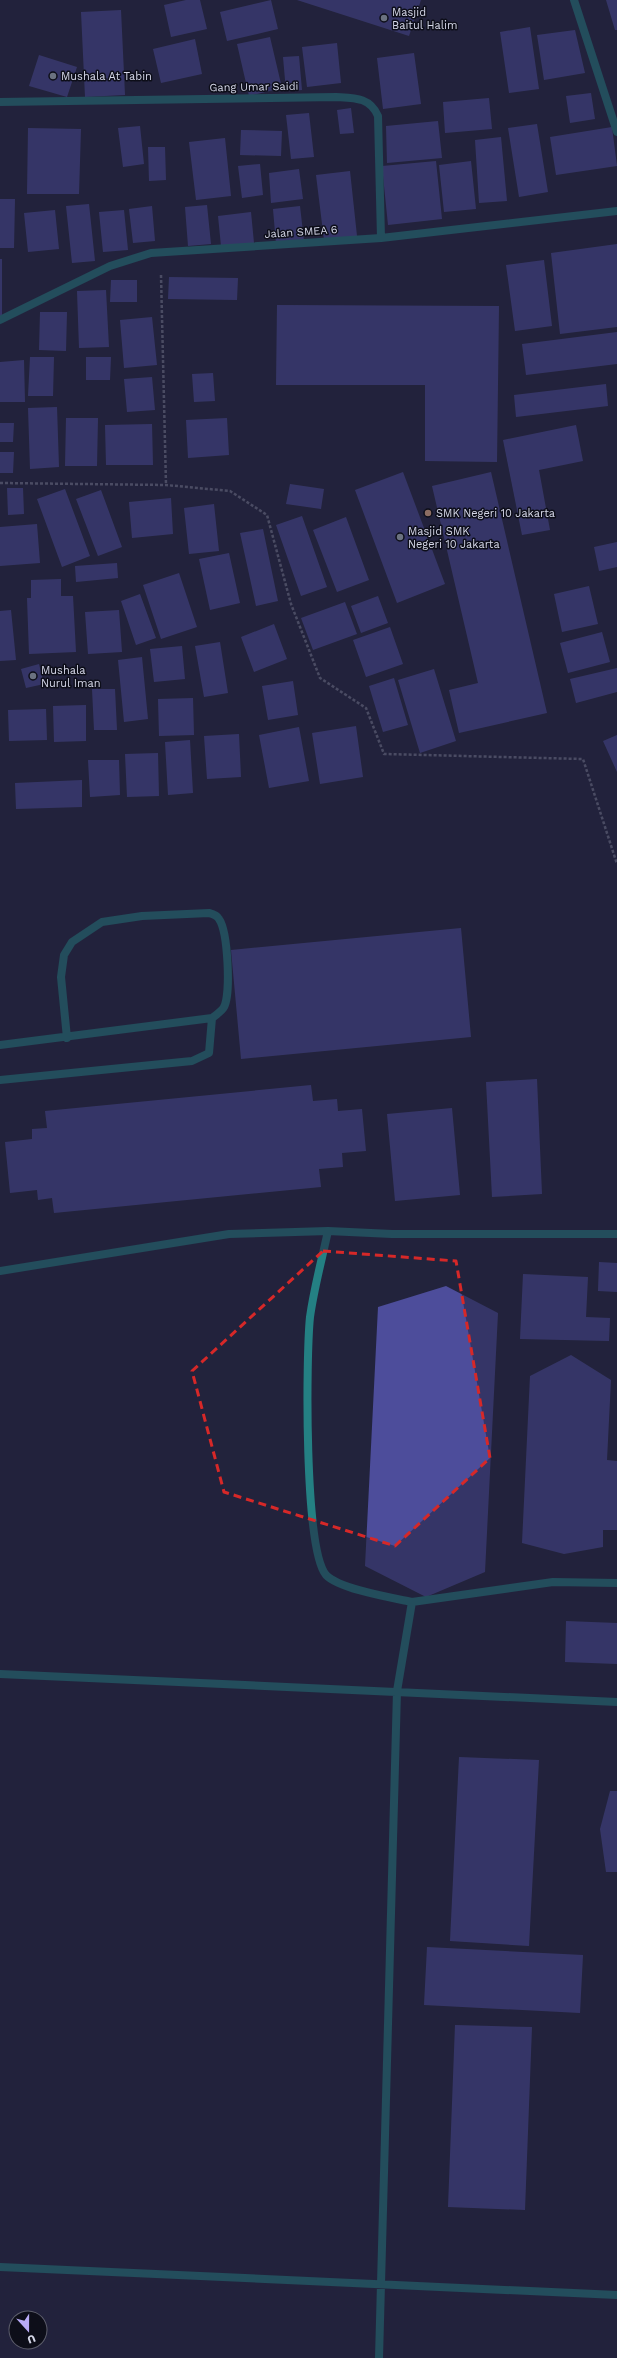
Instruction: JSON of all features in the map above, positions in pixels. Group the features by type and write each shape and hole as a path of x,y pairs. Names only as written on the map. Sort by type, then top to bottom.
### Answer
{"street":[{"path":"574,0 617,132"},
{"name":"Gang Umar Saidi","path":"0,102 336,97 362,98 374,107 378,116 381,238"},
{"name":"Jalan SMEA 6","path":"0,320 110,266 130,258 160,253 381,238 617,211"},
{"path":"0,1045 67,1038 212,1018 224,1008 227,996 226,942 223,924 218,917 209,913 142,916 102,922 72,942 64,955 61,977 67,1038"},
{"path":"0,1080 192,1061 209,1052 212,1018"},
{"path":"0,1272 229,1234 328,1231 392,1234 617,1234"},
{"path":"328,1231 310,1317 307,1399 311,1502 316,1547 326,1575 340,1583 412,1602 553,1582 617,1583"},
{"path":"379,2358 383,2284 398,1691 412,1602"},
{"path":"0,1674 617,1702"},
{"path":"0,2267 617,2295"}],"path":[{"path":"160,253 166,485"},
{"path":"0,483 166,485 230,491 267,515 291,604 320,678 366,708 384,754 583,759 617,864"}],"highlighted area":[{"path":"323,1251 456,1261 490,1458 395,1546 224,1492 192,1371"}],"building":[{"path":"186,0 200,0 207,29 171,37 164,5"},
{"path":"271,0 278,29 227,41 220,12"},
{"name":"Masjid Baitul Halim","path":"297,0 421,0 409,36"},
{"path":"606,0 617,0 617,30 615,30"},
{"path":"121,10 125,95 85,97 81,12"},
{"path":"530,27 539,89 509,93 500,32"},
{"path":"575,30 585,73 544,80 537,35"},
{"path":"270,37 282,88 249,96 237,44"},
{"path":"195,39 202,74 161,83 153,49"},
{"path":"337,43 341,83 307,87 302,47"},
{"path":"414,53 421,104 383,109 377,58"},
{"name":"Mushala At Tabin","path":"39,55 77,67 67,97 29,86"},
{"path":"299,56 302,90 286,91 283,57"},
{"path":"591,93 595,119 570,123 566,96"},
{"path":"489,98 492,129 445,133 443,102"},
{"path":"351,108 354,133 340,134 337,110"},
{"path":"309,113 314,157 291,159 286,115"},
{"path":"438,121 442,158 387,163 386,126"},
{"path":"537,124 548,192 519,197 508,128"},
{"path":"140,126 144,164 123,167 118,128"},
{"path":"612,127 617,166 556,175 550,137"},
{"path":"28,128 81,129 79,194 27,194"},
{"path":"241,130 282,131 281,156 240,155"},
{"path":"501,137 507,201 479,203 475,140"},
{"path":"225,138 231,196 196,200 189,142"},
{"path":"148,147 165,147 166,180 149,181"},
{"path":"436,161 442,219 388,225 382,166"},
{"path":"471,161 476,209 444,212 439,165"},
{"path":"260,164 263,195 242,198 238,166"},
{"path":"299,169 303,199 271,203 269,173"},
{"path":"350,171 357,236 324,240 316,175"},
{"path":"0,199 15,199 14,248 0,248"},
{"path":"89,204 95,261 72,263 66,206"},
{"path":"207,205 211,244 188,246 185,207"},
{"path":"152,206 155,241 133,243 129,209"},
{"path":"300,206 304,241 276,244 273,209"},
{"path":"55,210 59,249 28,252 24,213"},
{"path":"124,210 128,250 103,252 99,212"},
{"path":"251,212 254,243 221,246 218,216"},
{"path":"617,244 617,327 560,334 551,253"},
{"path":"0,259 2,259 2,318 0,318"},
{"path":"544,260 552,326 515,331 506,265"},
{"path":"169,277 238,278 237,300 168,299"},
{"path":"111,280 137,280 137,302 110,302"},
{"path":"106,290 109,347 79,348 77,291"},
{"path":"277,305 499,306 497,462 425,461 425,385 276,385"},
{"path":"40,312 67,312 66,351 39,350"},
{"path":"152,317 157,365 124,368 120,320"},
{"path":"617,332 617,364 526,375 522,344"},
{"path":"30,357 54,357 53,396 28,396"},
{"path":"86,357 111,357 110,380 86,380"},
{"path":"24,360 25,402 0,402 0,362"},
{"path":"213,373 215,401 194,402 192,374"},
{"path":"152,377 155,410 127,412 124,379"},
{"path":"606,384 608,406 516,417 514,395"},
{"path":"57,407 59,467 30,469 28,408"},
{"path":"66,418 98,418 97,466 65,466"},
{"path":"227,418 229,455 188,458 186,420"},
{"path":"0,423 14,423 13,442 0,442"},
{"path":"152,424 153,465 106,465 105,425"},
{"path":"576,425 583,461 539,470 550,530 522,535 503,440"},
{"path":"0,452 14,452 13,473 0,473"},
{"name":"Masjid SMK Negeri 10 Jakarta","path":"403,472 445,584 397,603 355,490"},
{"path":"491,472 547,713 459,733 449,690 478,683 432,486"},
{"path":"290,484 324,489 321,509 286,504"},
{"path":"7,488 23,488 24,514 8,515"},
{"path":"65,489 90,556 62,567 37,499"},
{"path":"101,490 122,547 98,556 76,499"},
{"path":"171,498 173,534 132,538 129,502"},
{"path":"214,504 219,551 189,554 184,508"},
{"path":"302,516 327,587 301,596 276,525"},
{"path":"346,517 369,580 337,592 313,530"},
{"path":"37,524 40,563 0,566 0,527"},
{"path":"263,529 278,601 256,606 240,533"},
{"path":"617,542 617,567 599,571 594,547"},
{"path":"229,553 240,603 210,610 199,559"},
{"path":"117,563 118,578 76,582 75,566"},
{"path":"179,573 197,627 161,639 143,585"},
{"path":"61,579 61,596 73,596 76,652 29,654 27,598 31,598 31,580"},
{"path":"589,586 598,624 562,632 554,594"},
{"path":"140,594 156,638 136,645 121,601"},
{"path":"378,596 388,623 361,633 351,606"},
{"path":"345,602 357,634 313,650 301,618"},
{"path":"11,610 16,660 0,661 0,611"},
{"path":"119,610 122,652 88,654 85,612"},
{"path":"274,624 287,659 254,672 241,637"},
{"path":"390,627 403,664 366,677 353,640"},
{"path":"602,632 610,662 568,673 560,643"},
{"path":"220,642 228,693 204,697 195,646"},
{"path":"182,646 185,679 154,682 150,649"},
{"path":"142,657 148,719 124,722 118,660"},
{"name":"Mushala Nurul Iman","path":"39,664 44,684 26,688 21,669"},
{"path":"617,668 617,692 576,703 570,679"},
{"path":"434,669 456,741 420,753 398,680"},
{"path":"394,678 408,725 383,732 369,686"},
{"path":"293,681 298,715 268,720 262,686"},
{"path":"92,689 115,689 117,730 94,730"},
{"path":"193,698 194,735 159,736 158,699"},
{"path":"86,705 86,741 54,742 53,706"},
{"path":"46,709 47,740 9,741 8,710"},
{"path":"356,726 363,777 320,784 312,733"},
{"path":"299,727 309,781 269,788 259,735"},
{"path":"239,734 241,777 207,779 204,736"},
{"path":"617,735 617,772 603,741"},
{"path":"190,740 193,793 168,795 165,742"},
{"path":"158,753 159,796 127,797 125,754"},
{"path":"88,760 119,760 120,795 90,797"},
{"path":"82,780 82,807 16,809 15,783"},
{"path":"461,928 471,1037 241,1059 231,950"},
{"path":"537,1079 542,1194 492,1197 486,1082"},
{"path":"311,1085 313,1101 337,1099 338,1111 362,1109 366,1151 342,1153 343,1167 319,1169 321,1187 54,1213 52,1198 38,1200 37,1190 10,1193 5,1142 32,1139 32,1129 47,1128 45,1111"},
{"path":"452,1108 460,1195 395,1201 387,1114"},
{"path":"599,1262 617,1263 617,1292 598,1291"},
{"path":"523,1274 588,1277 586,1317 610,1318 609,1341 520,1339"},
{"path":"446,1286 498,1313 485,1572 426,1597 365,1566 378,1307"},
{"path":"571,1355 611,1380 607,1460 617,1461 617,1530 603,1530 603,1547 564,1554 522,1543 530,1376"},
{"path":"566,1621 617,1623 617,1664 565,1662"},
{"path":"459,1757 539,1760 529,1946 450,1941"},
{"path":"610,1791 617,1791 617,1872 606,1872 600,1829"},
{"path":"427,1947 583,1955 580,2013 424,2005"},
{"path":"455,2025 532,2027 525,2210 448,2207"}],"place":[{"name":"Masjid Baitul Halim","path":"384,18"},
{"name":"Mushala At Tabin","path":"53,76"},
{"name":"SMK Negeri 10 Jakarta","path":"428,513"},
{"name":"Masjid SMK Negeri 10 Jakarta","path":"400,537"},
{"name":"Mushala Nurul Iman","path":"33,676"}]}
